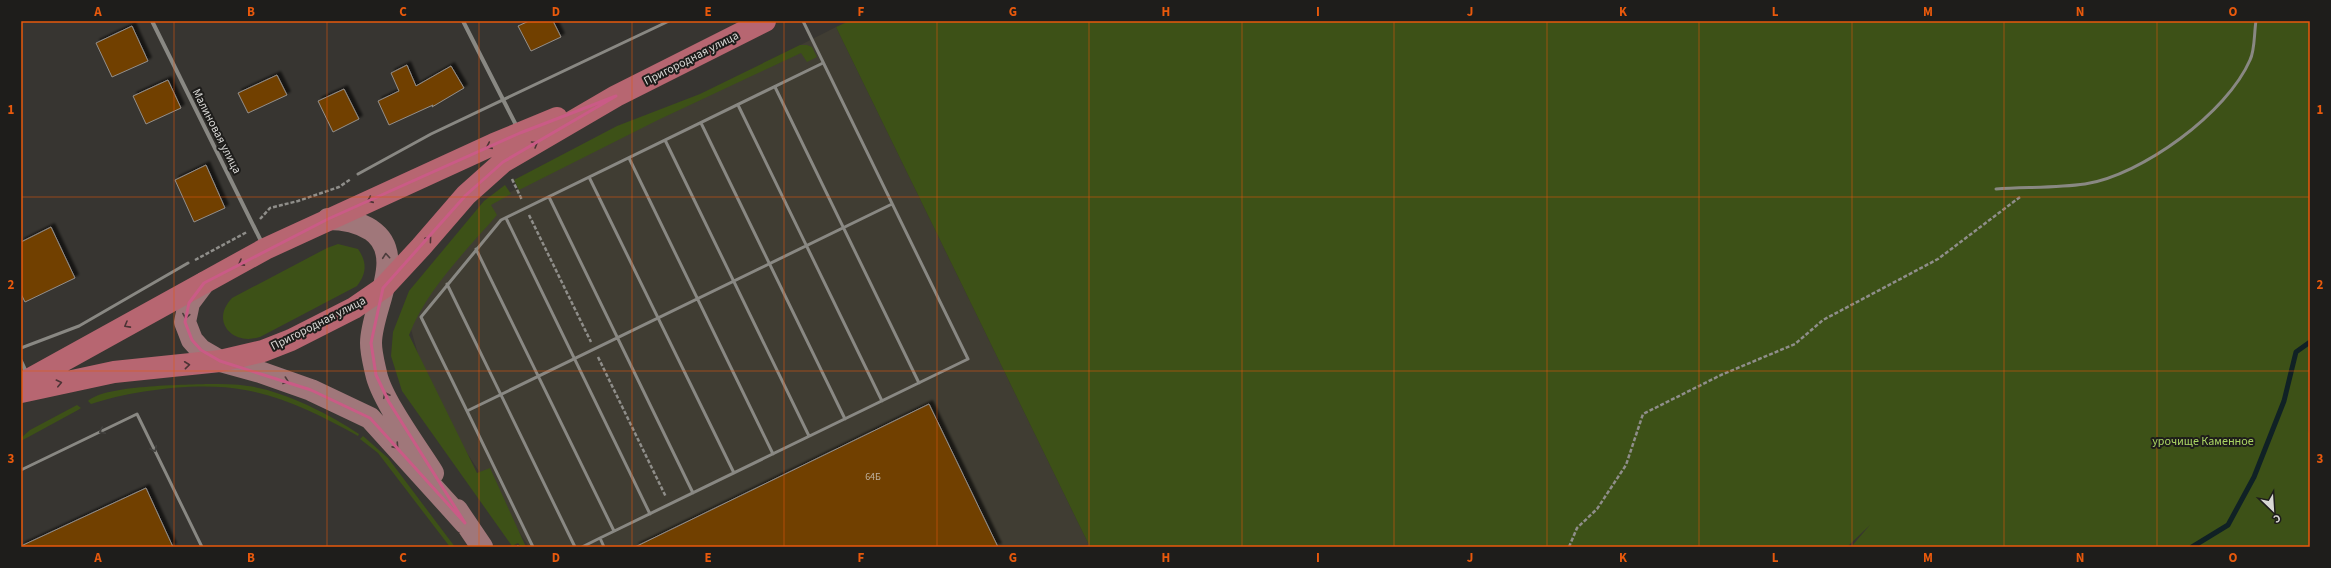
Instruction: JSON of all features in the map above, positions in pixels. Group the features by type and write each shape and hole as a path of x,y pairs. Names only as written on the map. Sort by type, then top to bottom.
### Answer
{"main road":[{"name":"Пригородная улица","path":"23,379 114,372 220,361 263,351 291,340 354,308 383,288 421,248 466,195 503,162 616,96 765,21"},
{"name":"Пригородная улица","path":"23,379 265,249 328,219 520,133 616,96"}],"street":[{"name":"Малиновая улица","path":"152,21 265,249"},
{"path":"463,21 520,133"},
{"path":"328,219 347,219 366,227 379,235 387,250 387,269 375,316 371,343 376,375 389,402 465,523 482,547"},
{"path":"204,283 189,303 185,322 192,340 201,350 220,361 260,372 311,390 370,418 465,523"}],"lane":[{"path":"358,174 431,134 669,21"},
{"path":"582,547 968,359 803,21"},
{"path":"1996,188 2085,184 2125,172 2174,143 2226,98 2251,59 2256,21"},
{"path":"533,547 421,317 501,220 823,63"},
{"path":"775,86 919,383"},
{"path":"738,105 882,401"},
{"path":"701,123 845,419"},
{"path":"665,140 809,436"},
{"path":"629,158 773,454"},
{"path":"589,177 734,473"},
{"path":"549,197 694,493"},
{"path":"467,412 892,204"},
{"path":"506,218 650,514"},
{"path":"476,249 614,532"},
{"path":"21,348 79,326 188,263"},
{"path":"447,284 576,547"},
{"path":"21,470 137,414 202,547"},
{"path":"600,538 604,547"}],"path":[{"path":"503,162 670,504"},
{"path":"188,263 244,234 254,227 270,208 298,201 339,187 358,174"},
{"path":"1569,547 1578,528 1597,508 1626,465 1642,414 1721,375 1795,344 1823,320 1938,259 2035,186"}],"highlighted area":[{"path":"616,96 503,162 466,195 383,288 371,343 376,375 389,402 465,523 370,418 311,390 220,361 201,350 192,340 185,322 189,303 204,283 328,219 520,133"}],"shaded area":[{"path":"836,27 1090,547 529,547 430,397 407,315 489,203"}],"green space":[{"name":"урочище Каменное","path":"849,21 2310,21 2308,431 2310,436 2310,547 1851,547 1870,525 1847,547 1090,547 836,27"},
{"path":"800,45 812,47 817,57 807,62 801,53 658,120 519,190 514,180 617,126 700,94"},
{"path":"505,185 511,194 491,205 497,215 436,287 417,318 409,335 477,473 490,468 526,547 521,547 518,543 512,546 402,391 391,356 393,332 409,291 484,201"},
{"path":"338,244 358,249 363,258 365,268 363,277 357,286 260,337 250,339 241,338 233,335 227,330 223,315 232,298 327,248"},
{"path":"208,384 243,385 276,393 306,404 359,434 358,436 331,421 289,402 260,393 228,387 209,386 167,388 126,395 91,404 88,401 97,396 127,389"},
{"path":"77,405 81,408 21,441 21,438 30,430"},
{"path":"363,436 388,458 455,547 450,547 378,453 360,439"}],"building":[{"path":"529,21 553,21 561,37 531,51 518,26"},
{"path":"132,26 148,61 112,77 96,43"},
{"path":"407,65 416,86 451,66 464,88 432,107 433,105 389,125 378,101 399,91 391,73"},
{"path":"277,75 287,95 248,113 238,93"},
{"path":"168,80 181,108 146,124 133,96"},
{"path":"344,89 359,119 333,132 318,101"},
{"path":"206,165 225,208 194,222 175,180"},
{"path":"51,227 75,278 25,302 21,294 21,242"},
{"path":"929,404 998,547 635,547"},
{"path":"146,488 173,547 21,547 21,546"}],"waterway":[{"path":"2192,547 2228,525 2254,477 2284,401 2296,352 2310,342"}]}
